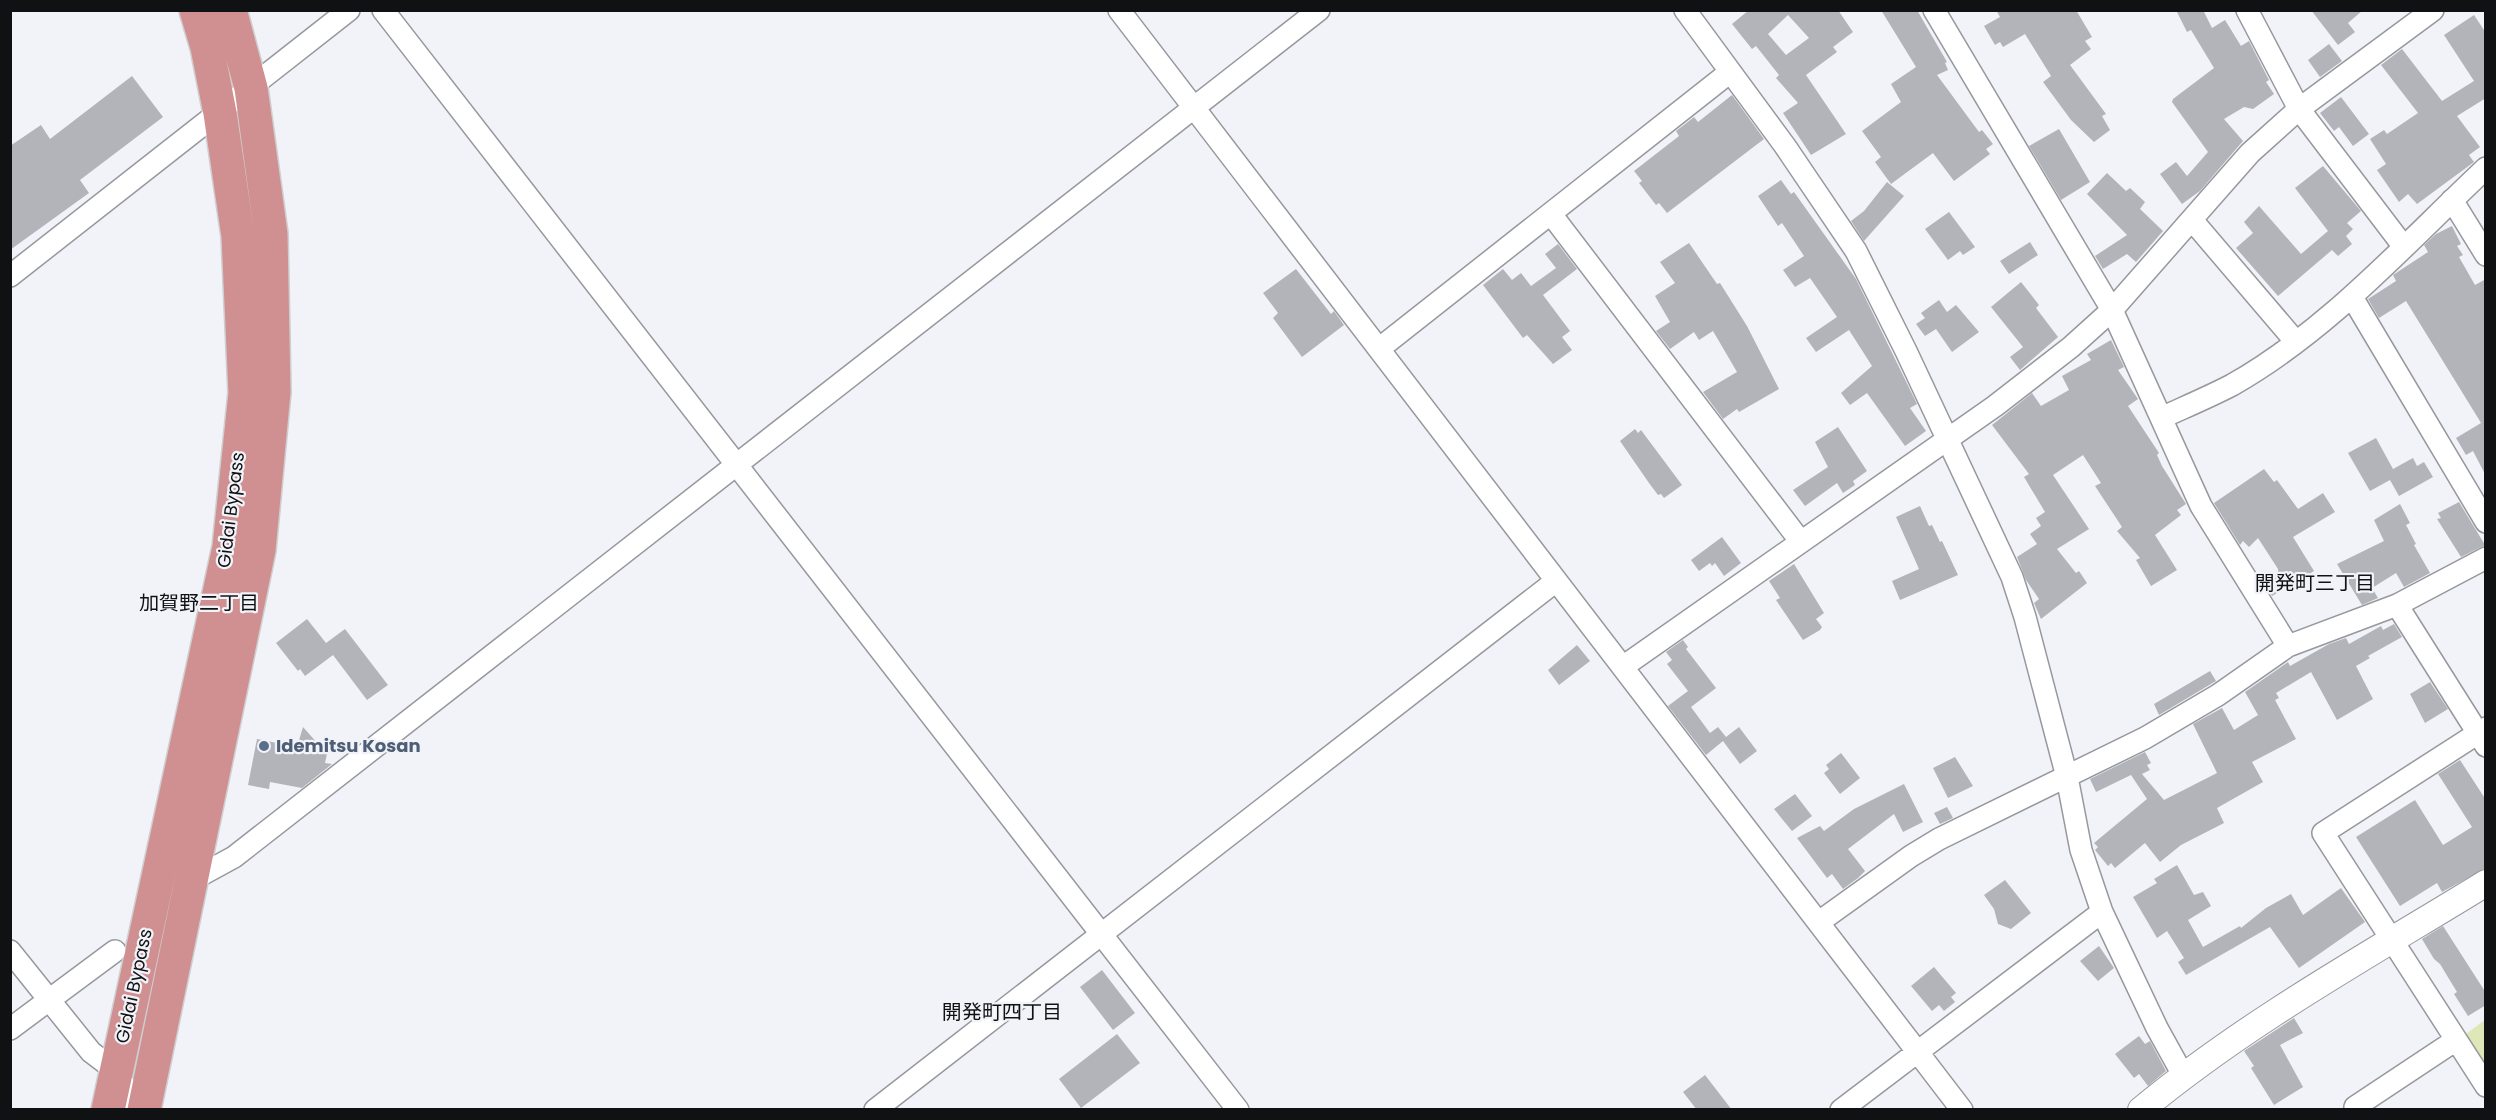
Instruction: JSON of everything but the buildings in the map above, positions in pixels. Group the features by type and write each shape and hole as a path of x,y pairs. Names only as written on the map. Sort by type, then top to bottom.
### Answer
{"highway":[{"name":"Gidai Bypass","path":"108,1110 229,547 245,393 238,236 220,113 207,46 196,10"},
{"name":"Gidai Bypass","path":"144,1110 259,550 274,392 271,234 251,88 230,10"}],"street":[{"path":"10,276 349,10"},
{"path":"383,10 737,462 1238,1110"},
{"path":"1119,10 1962,1110"},
{"path":"190,881 209,873 234,857 737,462 1319,10"},
{"path":"1685,10 1785,146 1856,251 1948,440 2012,577 2025,617 2067,777 2081,850 2102,912 2157,1028 2183,1075"},
{"path":"1934,10 2112,310 2201,506 2288,646"},
{"path":"2247,10 2299,109 2404,247"},
{"path":"1624,666 1948,440 2071,347 2112,310 2250,153 2299,109 2433,10"},
{"path":"1380,348 1730,72"},
{"path":"2162,418 2232,385 2296,342 2352,297 2486,168"},
{"path":"2452,200 2486,255"},
{"path":"1551,214 1801,542"},
{"path":"2192,220 2296,342"},
{"path":"2352,297 2486,522"},
{"path":"1819,922 1911,856 1939,839 2145,738 2218,695 2288,646 2397,605 2486,558"},
{"path":"874,1110 1556,581"},
{"path":"2397,605 2483,736 2323,833 2486,1086"},
{"path":"2141,1110 2183,1075 2391,940 2485,886"},
{"path":"1841,1110 2102,912"},
{"path":"10,951 91,1052 116,1071 138,1110"},
{"path":"10,1029 115,951"},
{"path":"2356,1110 2355,1107 2456,1040"}],"green space":[{"path":"2485,1020 2485,1070 2463,1036"}],"place":[{"name":"Idemitsu Kosan","path":"264,746"}],"district":[{"name":"開発町三丁目","path":"2315,583"},
{"name":"加賀野二丁目","path":"199,603"},
{"name":"開発町四丁目","path":"1002,1012"}]}
